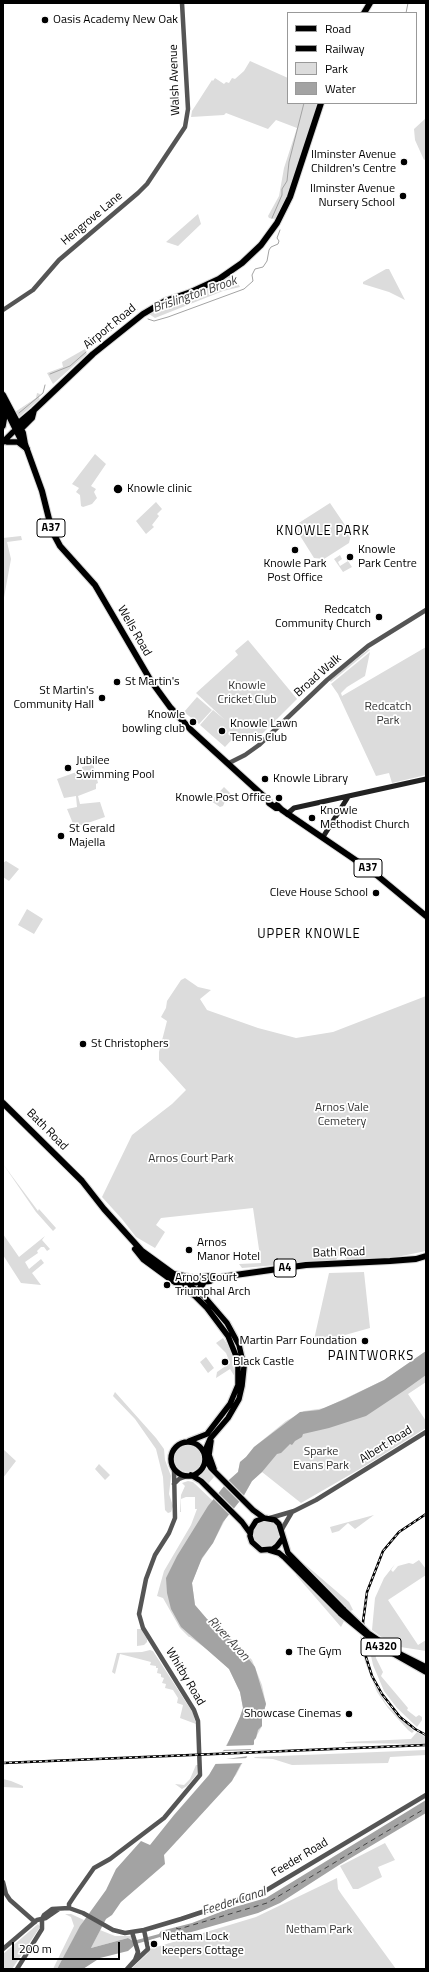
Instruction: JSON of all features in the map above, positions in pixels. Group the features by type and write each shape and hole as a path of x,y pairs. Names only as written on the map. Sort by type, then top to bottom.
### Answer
{"highway":[{"path":"365,12 370,3"},
{"name":"Airport Road","path":"18,427 24,417 34,410 93,354 143,314 165,301 196,290 219,279 242,263 261,245 277,223 291,195 321,104"},
{"name":"Wells Road","path":"3,395 15,415 42,492 54,537 60,546 95,585 151,681 165,701 191,730 269,801 274,802 287,814 373,872 426,916"},
{"name":"Wells Road","path":"5,406 18,427"},
{"name":"Airport Road","path":"18,427 32,418 34,410"},
{"path":"15,415 24,417"},
{"name":"Bath Road","path":"3,1103 42,1140 91,1192 130,1239 143,1259 176,1282"},
{"name":"Bath Road","path":"130,1239 150,1259 172,1274 190,1282 204,1282"},
{"name":"Bath Road","path":"190,1282 210,1276 214,1278 302,1265 376,1262 412,1259 426,1255"},
{"name":"Bath Road","path":"172,1274 178,1273 190,1282"},
{"name":"A4","path":"204,1282 210,1281 214,1278"},
{"name":"A4","path":"176,1282 190,1282"},
{"path":"202,1294 200,1288 204,1282"}],"main road":[{"path":"3,426 5,406"},
{"path":"4,442 18,427"},
{"path":"4,442 18,442 26,447"},
{"path":"287,814 294,808 426,779"},
{"path":"323,837 348,797"},
{"path":"340,799 344,800 344,804"},
{"path":"176,1282 195,1296"},
{"path":"189,1476 201,1469 207,1443 228,1418 239,1399 244,1367 239,1344 233,1333 220,1314 190,1282"},
{"path":"174,1469 171,1460 173,1450 181,1443 205,1435 223,1416 234,1395 238,1375 236,1354 228,1336 207,1308 189,1289 190,1282"},
{"path":"213,1436 209,1455 216,1473"},
{"path":"189,1441 201,1447 208,1465 253,1510 267,1518 275,1520 282,1529"},
{"name":"A4320","path":"174,1469 205,1486 242,1522 250,1533 254,1545 261,1550 279,1553 380,1646 426,1672"},
{"path":"250,1533 256,1521 267,1518"},
{"name":"A4320","path":"282,1529 282,1538 292,1556 343,1612 368,1633 398,1653 426,1667"},
{"path":"268,1550 278,1546 282,1538"}],"street":[{"name":"Walsh Avenue","path":"182,3 188,109 188,118 182,131"},
{"name":"Hengrove Lane","path":"3,310 33,290 60,260 147,184 182,131"},
{"name":"Broad Walk","path":"229,763 246,755 259,745 327,680 368,646 426,610"},
{"name":"Albert Road","path":"267,1518 294,1511 332,1491 426,1432"},
{"name":"Whitby Road","path":"64,1908 69,1904 94,1868 110,1859 164,1818 200,1775 198,1721 194,1710 143,1628 139,1614 146,1579 155,1555 169,1532 175,1518 174,1469"},
{"path":"174,1484 179,1479 189,1476"},
{"name":"Albert Road","path":"282,1529 294,1511"},
{"name":"Feeder Road","path":"64,1908 86,1914 105,1927 119,1932 133,1935 144,1932 265,1891 426,1795"},
{"path":"3,1882 6,1894 10,1900 35,1922"},
{"path":"3,1949 35,1922 64,1908"},
{"path":"16,1969 42,1929 42,1919"},
{"path":"128,1968 147,1952 147,1942 144,1932"},
{"path":"128,1968 137,1956 137,1947 133,1935"}],"green space":[{"path":"250,61 287,78 287,104 317,104 294,180 277,218 273,219 269,218 268,216 279,196 284,168 297,128 276,120 268,129 226,113 224,115 191,117 192,111 212,80 213,81 215,78 224,84 226,82 229,83 232,78 235,79 244,71"},
{"path":"426,118 426,159 424,160 415,140 414,129"},
{"path":"198,214 201,224 178,246 166,242"},
{"path":"386,269 389,269 405,300 389,292 363,284 363,282"},
{"path":"233,274 240,287 223,291 155,318 149,314 163,308 163,306 203,291"},
{"path":"85,349 87,354 53,384 47,373 63,367 62,362"},
{"path":"37,393 40,394 40,399 18,418 15,412 36,398"},
{"path":"95,454 106,464 91,486 96,489 94,492 97,498 92,504 83,507 81,506 80,495 76,492 79,488 72,484"},
{"path":"156,502 162,509 157,514 159,516 152,525 154,527 146,534 136,521"},
{"path":"330,503 351,534 349,543 324,559 314,558 294,526"},
{"path":"21,536 22,540 7,542 11,559 3,603 3,538"},
{"path":"340,555 342,559 338,562 340,566 348,561 352,567 343,572 334,559"},
{"name":"Knowle Cricket Club","path":"248,640 297,699 253,743 243,734 241,735 238,733 225,747 200,725 213,710 225,720 196,693 238,655 235,651"},
{"name":"Redcatch Park","path":"426,647 426,775 392,783 389,773 376,776 338,694 331,684 370,652 365,676 347,687 341,693 342,696"},
{"path":"369,649 370,650 331,682 329,680"},
{"path":"197,697 212,710 199,724 184,712"},
{"path":"93,764 98,783 96,784 96,789 78,796 80,804 100,802 105,817 82,825 74,826 67,809 77,807 76,796 64,798 57,779 82,770 82,767"},
{"path":"224,787 232,795 229,800 226,799 223,806 220,807 211,801"},
{"path":"6,861 19,869 9,881 3,877 3,863"},
{"path":"27,909 43,919 34,934 18,925"},
{"path":"185,978 198,987 211,990 200,999 207,1010 258,1028 296,1038 333,1032 426,996 426,1251 387,1259 347,1260 344,1255 339,1255 336,1260 242,1268 239,1264 261,1263 253,1208 161,1218 156,1225 165,1232 155,1248 136,1237 102,1197 132,1135 172,1104 186,1090 159,1060 159,1052 167,1021 161,1017 166,1008 167,1001 181,980"},
{"path":"3,1164 38,1211 39,1209 56,1228 53,1231 36,1212"},
{"path":"3,1234 19,1257 45,1236 42,1240 50,1249 47,1251 44,1247 41,1247 37,1251 38,1253 25,1262 29,1269 41,1259 44,1263 32,1273 41,1285 21,1283 3,1255"},
{"path":"364,1272 370,1328 313,1344 329,1273"},
{"path":"223,1338 231,1350 235,1377 230,1369 216,1378 217,1372 230,1363 226,1353 216,1343"},
{"path":"426,1351 413,1367 299,1421 176,1576 250,1691 240,1742 160,1833 209,1775 236,1728 243,1708 240,1692 229,1669 212,1653 189,1637 180,1628 163,1598 157,1596 164,1571 191,1525 197,1509 195,1509 195,1497 186,1497 181,1499 180,1512 181,1495 185,1486 182,1483 188,1481 193,1482 213,1501 229,1480 238,1472 240,1462 254,1447 286,1421 304,1411 325,1408 384,1380"},
{"path":"206,1357 214,1368 208,1373 200,1362"},
{"name":"Sparke Evans Park","path":"426,1371 426,1382 408,1394 426,1421 426,1428 365,1466 301,1503 262,1472 252,1481 243,1497 226,1518 213,1543 200,1562 192,1583 195,1605 207,1619 237,1644 252,1660 262,1685 266,1704 262,1718 262,1726 236,1775 177,1841 260,1706 204,1628 183,1576 277,1445"},
{"path":"115,1392 164,1449 165,1460 171,1476 169,1494 173,1506 171,1512 168,1513 165,1510 163,1477 156,1449 135,1419 113,1396"},
{"path":"188,1444 198,1448 202,1458 198,1468 188,1472 178,1468 174,1458 178,1448"},
{"path":"3,1449 16,1461 3,1478"},
{"path":"99,1464 110,1475 105,1480 95,1469"},
{"path":"206,1468 214,1477 208,1484 199,1475"},
{"path":"374,1515 355,1529 348,1523 339,1531 332,1533 330,1527"},
{"path":"266,1521 275,1525 279,1534 275,1543 266,1547 257,1543 253,1534 257,1525"},
{"path":"300,1560 349,1602 353,1610 350,1611"},
{"path":"419,1560 426,1569 426,1575 388,1600 418,1645 426,1640 426,1651 394,1646 372,1630 375,1598 384,1578 395,1564 391,1570 393,1572 398,1566 409,1563 413,1564"},
{"path":"297,1572 344,1621 341,1627 296,1575"},
{"path":"137,1629 141,1629 147,1639 147,1642 144,1645 137,1646"},
{"path":"360,1636 363,1638 366,1660 374,1683 387,1705 414,1731 412,1733 388,1708 377,1692 365,1662"},
{"path":"368,1642 374,1647 376,1658 383,1672 381,1676 408,1708 407,1710 416,1717 419,1715 422,1717 422,1720 417,1727 397,1708 384,1691 373,1665"},
{"path":"150,1650 153,1651 193,1713 196,1724 180,1718 183,1705 177,1703 178,1698 173,1690 165,1688 166,1684 162,1683 164,1678 161,1677 161,1674 157,1673 158,1668 156,1668 156,1666 150,1665 151,1662 120,1654 115,1674 112,1672 117,1653 142,1652"},
{"path":"417,1732 426,1737 426,1744 345,1742 411,1739"},
{"path":"426,1750 426,1755 390,1757 388,1763 292,1765 273,1759 254,1758 255,1757"},
{"path":"196,1765 198,1765 197,1774 187,1786 182,1789 175,1784 184,1785 190,1779"},
{"path":"3,1779 23,1786 23,1788 3,1787"},
{"path":"385,1843 395,1860 378,1867 382,1877 358,1889 353,1889 340,1866"},
{"name":"Netham Park","path":"337,1878 338,1889 396,1969 131,1969 147,1954 150,1949 256,1917"},
{"path":"65,1914 71,1914 84,1920 57,1969 53,1969 74,1926 71,1917"},
{"path":"38,1924 40,1927 12,1969 3,1969 3,1954"},
{"path":"100,1930 115,1936 131,1936 133,1941 128,1938 91,1948"}],"water":[{"name":"River Avon","path":"426,1351 426,1375 405,1390 366,1416 329,1428 303,1434 302,1437 295,1441 292,1445 290,1444 281,1453 277,1454 262,1472 252,1481 243,1497 223,1522 213,1543 202,1558 192,1583 195,1605 207,1619 237,1644 255,1667 266,1704 262,1718 262,1726 258,1730 254,1744 232,1781 164,1855 165,1864 121,1902 112,1915 106,1919 91,1948 128,1938 133,1941 159,1934 161,1931 192,1923 228,1909 266,1898 426,1800 426,1813 339,1865 280,1903 258,1913 174,1937 162,1940 160,1937 136,1944 128,1951 100,1958 83,1969 57,1969 80,1926 106,1890 116,1869 141,1841 150,1845 209,1775 227,1745 243,1708 240,1692 229,1669 181,1627 171,1609 167,1593 166,1578 177,1556 208,1506 229,1480 238,1472 240,1462 254,1447 300,1412 319,1410 345,1399 384,1380"}],"pier":[{"path":"256,1745 253,1749 221,1750 224,1746"},
{"path":"253,1750 249,1756 226,1759 248,1758 246,1763 213,1764 220,1753 224,1751"}],"waterway":[{"name":"Brislington Brook","path":"406,12 408,3"},
{"name":"Brislington Brook","path":"272,218 282,195 282,189 287,181 289,162 304,104"},
{"name":"Brislington Brook","path":"148,319 154,321 168,317 244,289 253,281 252,275 255,269 263,267 267,261 271,247 278,244 279,241 277,238 280,230"},
{"name":"Brislington Brook","path":"93,345 137,310"},
{"name":"Brislington Brook","path":"50,374 70,366 86,352"},
{"name":"Brislington Brook","path":"19,413 43,393 45,385"}],"ferry route":[{"path":"176,1928 179,1929 267,1903 426,1808"}],"railway":[{"path":"426,1514 399,1532 383,1551 367,1592 363,1622 366,1657 372,1676 382,1694 400,1717 415,1729 426,1735"},
{"path":"3,1763 426,1745"}],"place":[{"name":"Oasis Academy New Oak","path":"45,20"},
{"name":"Ilminster Avenue Children's Centre","path":"404,162"},
{"name":"Ilminster Avenue Nursery School","path":"403,196"},
{"name":"Knowle clinic","path":"118,489"},
{"name":"Knowle Park Post Office","path":"295,550"},
{"name":"Knowle Park Centre","path":"350,557"},
{"name":"Redcatch Community Church","path":"379,617"},
{"name":"St Martin's","path":"117,682"},
{"name":"St Martin's Community Hall","path":"102,698"},
{"name":"Knowle bowling club","path":"193,722"},
{"name":"Knowle Lawn Tennis Club","path":"222,731"},
{"name":"Jubilee Swimming Pool","path":"68,768"},
{"name":"Knowle Library","path":"265,779"},
{"name":"Knowle Post Office","path":"279,798"},
{"name":"Knowle Methodist Church","path":"312,818"},
{"name":"St Gerald Majella","path":"61,836"},
{"name":"Cleve House School","path":"376,893"},
{"name":"St Christophers","path":"83,1044"},
{"name":"Arnos Manor Hotel","path":"189,1250"},
{"name":"Arno's Court Triumphal Arch","path":"167,1285"},
{"name":"Martin Parr Foundation","path":"365,1341"},
{"name":"Black Castle","path":"225,1362"},
{"name":"The Gym","path":"289,1652"},
{"name":"Showcase Cinemas","path":"349,1714"},
{"name":"Netham Lock keepers Cottage","path":"154,1944"}],"district":[{"name":"KNOWLE PARK","path":"323,532"},
{"name":"UPPER KNOWLE","path":"309,935"},
{"name":"PAINTWORKS","path":"371,1357"}],"park label":[{"name":"Arnos Vale Cemetery","path":"342,1115"},
{"name":"Arnos Court Park","path":"191,1159"}],"water label":[{"name":"Feeder Canal","path":"234,1902"}]}
